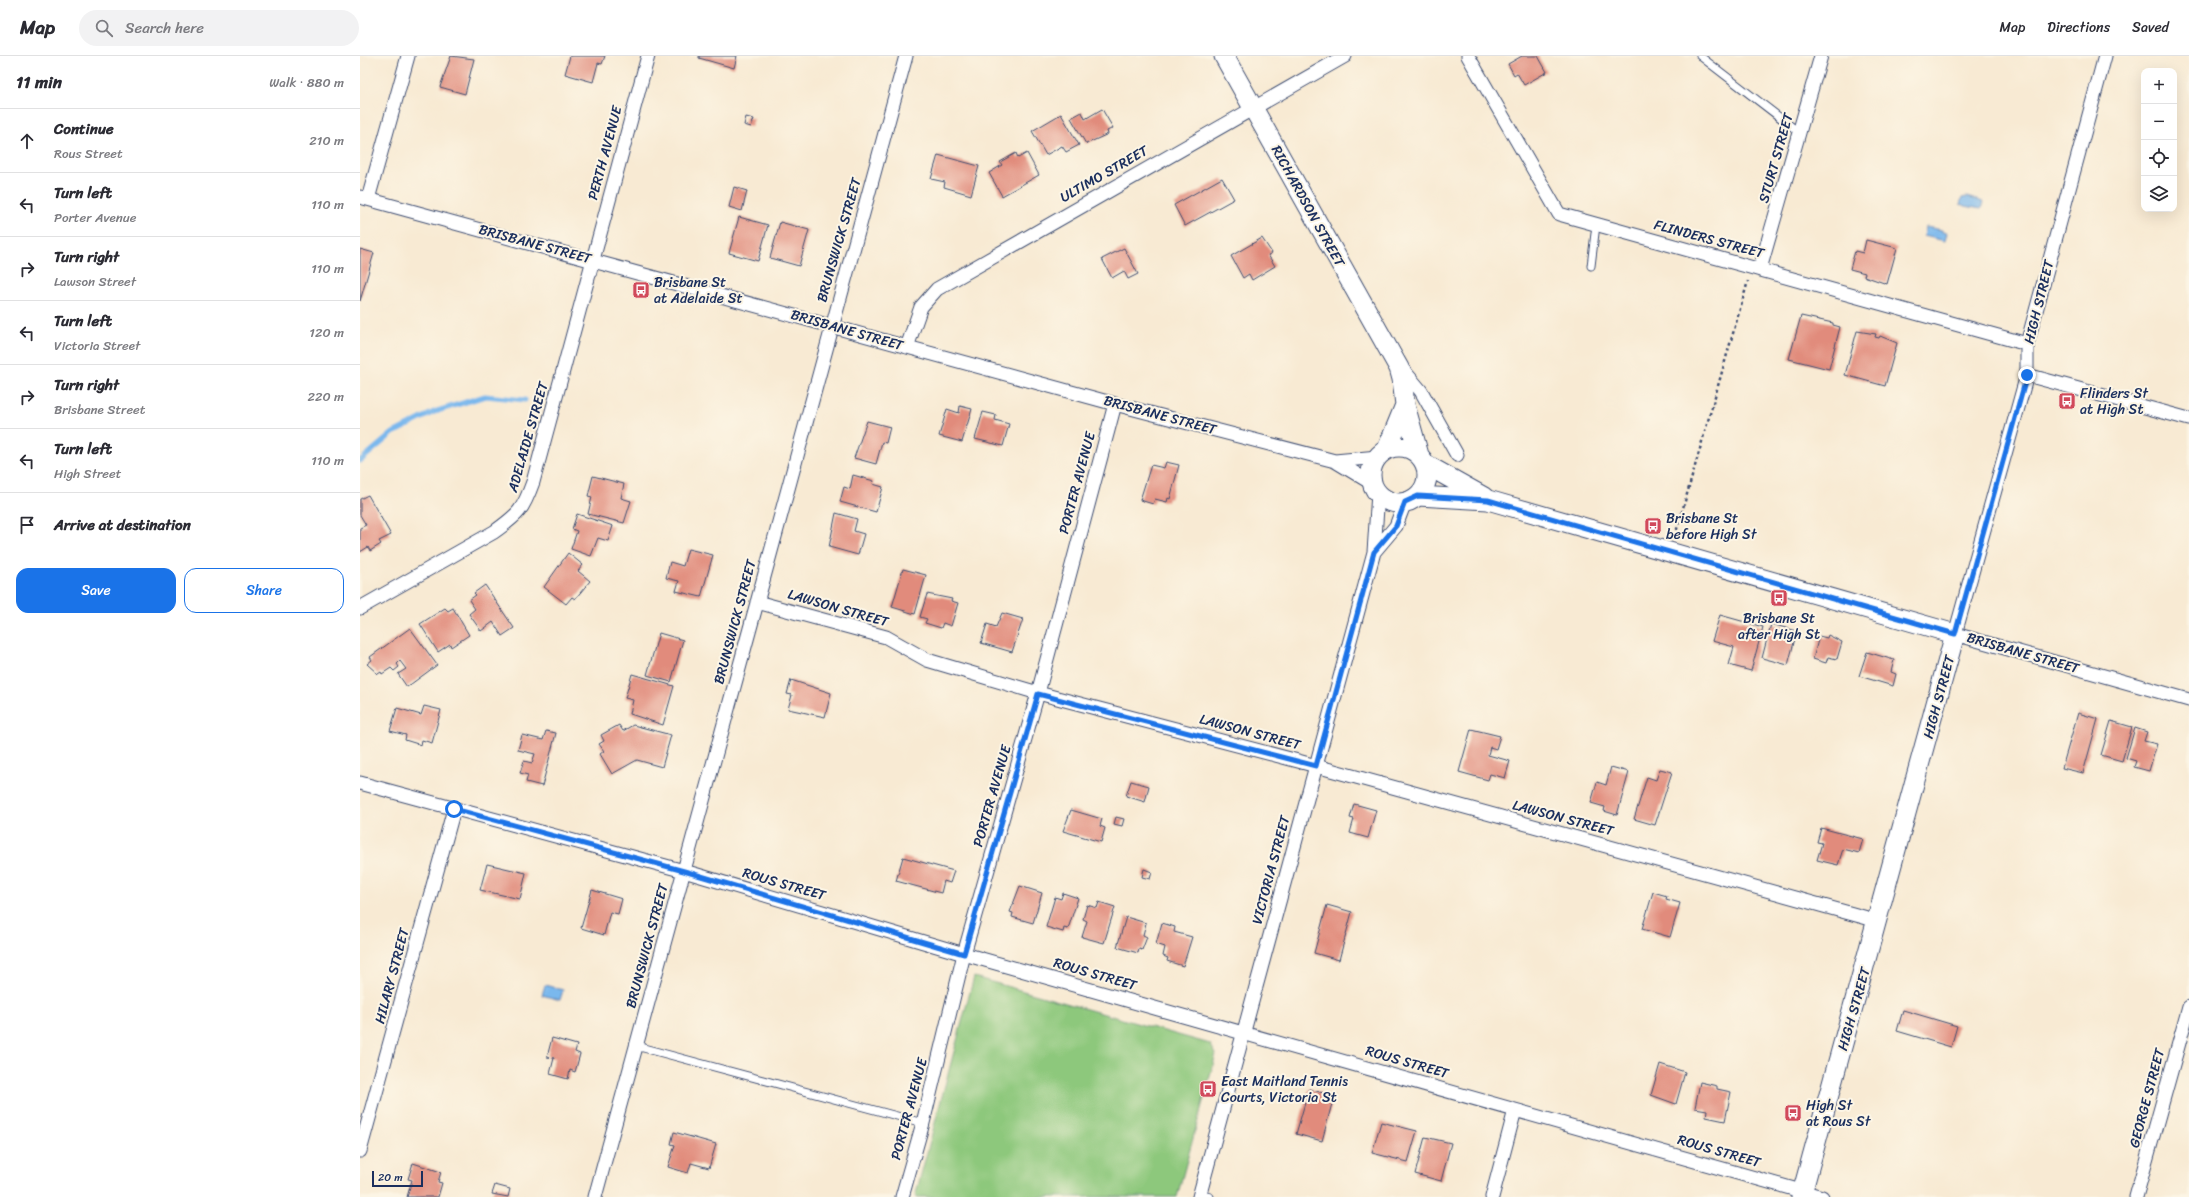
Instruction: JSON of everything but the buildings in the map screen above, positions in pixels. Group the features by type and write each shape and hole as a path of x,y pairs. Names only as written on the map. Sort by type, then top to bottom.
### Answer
{"main road":[{"name":"RICHARDSON STREET","path":"1224,56 1392,355 1402,379 1405,405 1422,459"},
{"name":"RICHARDSON STREET","path":"1382,453 1405,405"},
{"path":"1404,447 1413,450 1422,459 1427,481 1412,499 1390,501 1375,489 1372,470 1382,453 1404,447"},
{"name":"BRISBANE STREET","path":"1422,459 1488,500"},
{"name":"BRISBANE STREET","path":"1412,499 1488,500 1955,634"},
{"name":"HIGH STREET","path":"1802,1194 1878,921 1955,634"}],"street":[{"path":"364,198 408,56"},
{"name":"PERTH AVENUE","path":"593,259 648,56"},
{"name":"BRUNSWICK STREET","path":"595,1197 906,56"},
{"name":"ULTIMO STREET","path":"907,347 921,307 937,289 1345,56"},
{"name":"FLINDERS STREET","path":"1468,56 1559,214 2027,344"},
{"name":"STURT STREET","path":"1756,268 1800,133 1821,56"},
{"name":"HIGH STREET","path":"1955,634 2027,375 2027,344 2104,56"},
{"name":"BRISBANE STREET","path":"364,198 593,259 1115,404 1335,462 1375,489"},
{"name":"ADELAIDE STREET","path":"360,608 494,532 512,520 524,506 535,474 593,259"},
{"name":"RICHARDSON STREET","path":"1392,355 1421,391 1457,455"},
{"path":"2027,375 2189,419"},
{"name":"PORTER AVENUE","path":"902,1197 923,1123 964,954 1038,694 1115,404"},
{"name":"BRISBANE STREET","path":"1335,462 1382,453"},
{"name":"VICTORIA STREET","path":"1203,1196 1243,1032 1374,552 1375,489"},
{"name":"VICTORIA STREET","path":"1374,552 1396,526 1412,499"},
{"name":"LAWSON STREET","path":"757,602 886,637 927,660 1038,694 1316,766 1878,921"},
{"name":"BRISBANE STREET","path":"1955,634 2189,700"},
{"name":"ROUS STREET","path":"360,783 684,871 964,954 1243,1032 1802,1194 1822,1197"},
{"name":"HILARY STREET","path":"360,1152 454,809"},
{"name":"GEORGE STREET","path":"2136,1197 2189,1007"},
{"path":"1492,1197 1515,1110"}],"lane":[{"path":"1700,56 1800,133"},
{"path":"1592,266 1596,225"},
{"path":"636,1046 923,1123"}],"path":[{"path":"1670,552 1756,268"}],"green space":[{"path":"974,977 1210,1044 1216,1054 1177,1197 915,1197"}],"water":[{"path":"1967,197 1983,202 1981,209 1960,204 1962,198"},
{"path":"1926,227 1942,230 1942,232 1947,233 1945,241 1924,236"},
{"path":"545,985 563,990 560,1000 542,995"}],"waterway":[{"path":"360,461 393,433 434,412 485,396 525,400"}],"place":[{"name":"Brisbane St at Adelaide St","path":"641,290"},
{"name":"Flinders St at High St","path":"2067,401"},
{"name":"Brisbane St before High St","path":"1653,526"},
{"name":"Brisbane St after High St","path":"1779,598"},
{"name":"East Maitland Tennis Courts, Victoria St","path":"1208,1089"},
{"name":"High St at Rous St","path":"1793,1113"}],"route":[{"path":"454,809 684,871 964,954 1038,694 1316,766 1374,552 1396,526 1405,502 1418,496 1452,496 1488,500 1955,634 2027,375"}]}
